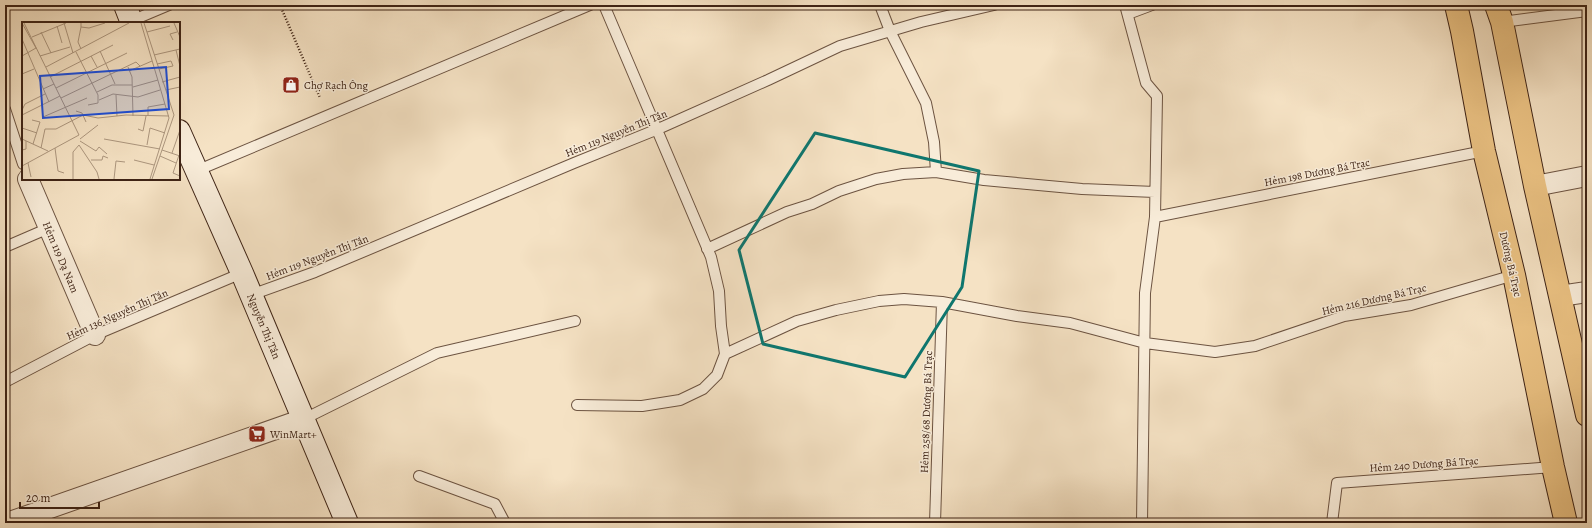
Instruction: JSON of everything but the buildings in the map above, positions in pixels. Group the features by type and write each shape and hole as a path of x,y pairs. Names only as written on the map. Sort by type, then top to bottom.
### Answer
{"main road":[{"name":"Dương Bá Trạc","path":"1456,5 1484,151 1514,275 1553,467 1566,523"},
{"path":"1499,13 1535,186 1586,409"},
{"name":"Nguyễn Thị Tần","path":"180,132 242,273 347,523"}],"street":[{"path":"1535,186 1587,176"},
{"name":"Hẻm 119 Dạ Nam","path":"28,180 95,335"},
{"path":"1560,296 1587,292"},
{"path":"7,523 304,419"}],"lane":[{"path":"129,16 169,5"},
{"path":"196,171 590,5"},
{"path":"577,405 642,406 680,400 703,389 717,375 726,354 721,326 719,291 711,257 658,129 604,5"},
{"path":"880,5 890,31 926,103 934,142 936,172"},
{"name":"Hẻm 119 Nguyễn Thị Tần","path":"251,295 315,272 658,129 840,46 890,31 994,5"},
{"path":"1142,523 1145,292 1155,216 1157,96 1146,83 1127,9 1152,5"},
{"path":"1499,13 1587,11"},
{"path":"5,110 22,161"},
{"name":"Hẻm 198 Dương Bá Trạc","path":"1155,216 1484,151"},
{"path":"707,249 787,212 812,204 839,191 876,179 903,174 936,172 984,180 1082,189 1155,192"},
{"path":"5,247 49,228"},
{"name":"Hẻm 136 Nguyễn Thị Tần","path":"5,382 95,335 242,273"},
{"name":"Hẻm 216 Dương Bá Trạc","path":"726,354 797,321 836,310 879,301 904,299 942,302 1017,316 1070,323 1145,343 1215,352 1255,346 1344,316 1411,305 1514,275"},
{"name":"Hẻm 258/68 Dương Bá Trạc","path":"935,523 942,302"},
{"path":"304,419 437,353 575,321"},
{"name":"Hẻm 240 Dương Bá Trạc","path":"1332,523 1337,482 1553,467"},
{"path":"419,476 495,504 505,523"}],"path":[{"path":"280,5 327,116"}],"highlighted area":[{"path":"815,133 979,171 962,287 905,377 763,344 739,250"}],"place":[{"name":"Chợ Rạch Ông","path":"291,85"},
{"name":"WinMart+","path":"257,434"}]}
